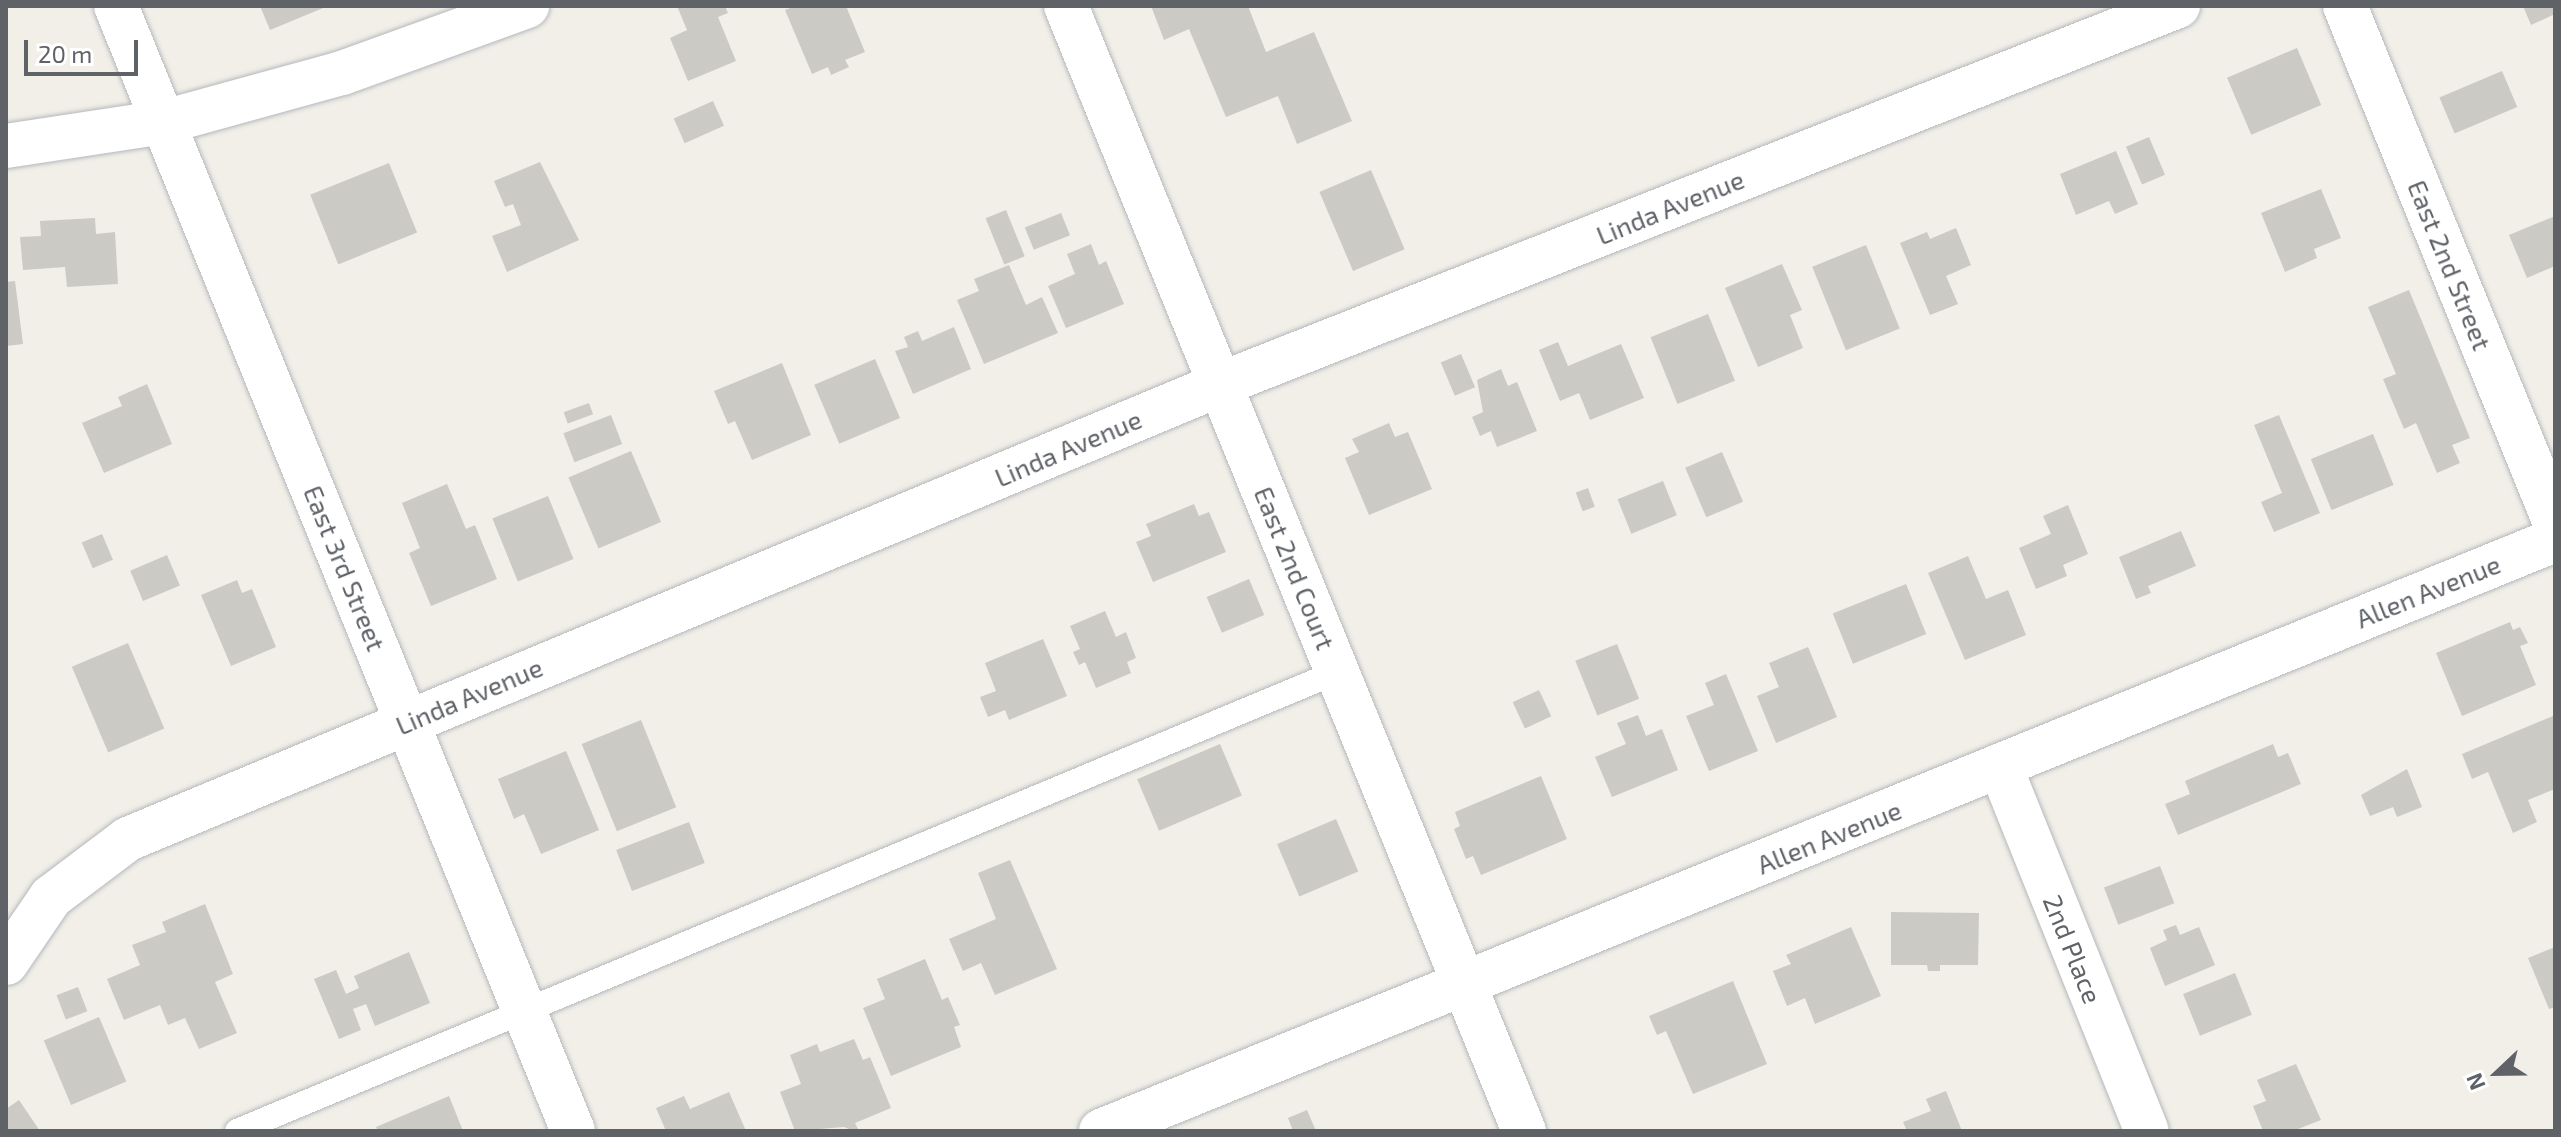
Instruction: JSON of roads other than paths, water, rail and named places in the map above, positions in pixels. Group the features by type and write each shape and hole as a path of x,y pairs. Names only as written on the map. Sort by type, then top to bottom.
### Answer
{"street":[{"name":"East 3rd Street","path":"116,6 573,1131"},
{"path":"6,146 164,122 342,73 527,6"},
{"name":"East 2nd Court","path":"1066,6 1524,1131"},
{"name":"Linda Avenue","path":"6,963 51,897 128,839 1221,384 2178,6"},
{"name":"East 2nd Street","path":"2345,6 2555,523"},
{"name":"Allen Avenue","path":"1101,1131 2555,540"},
{"name":"2nd Place","path":"2000,766 2147,1131"}],"lane":[{"path":"237,1131 526,1014 1337,672"}]}
